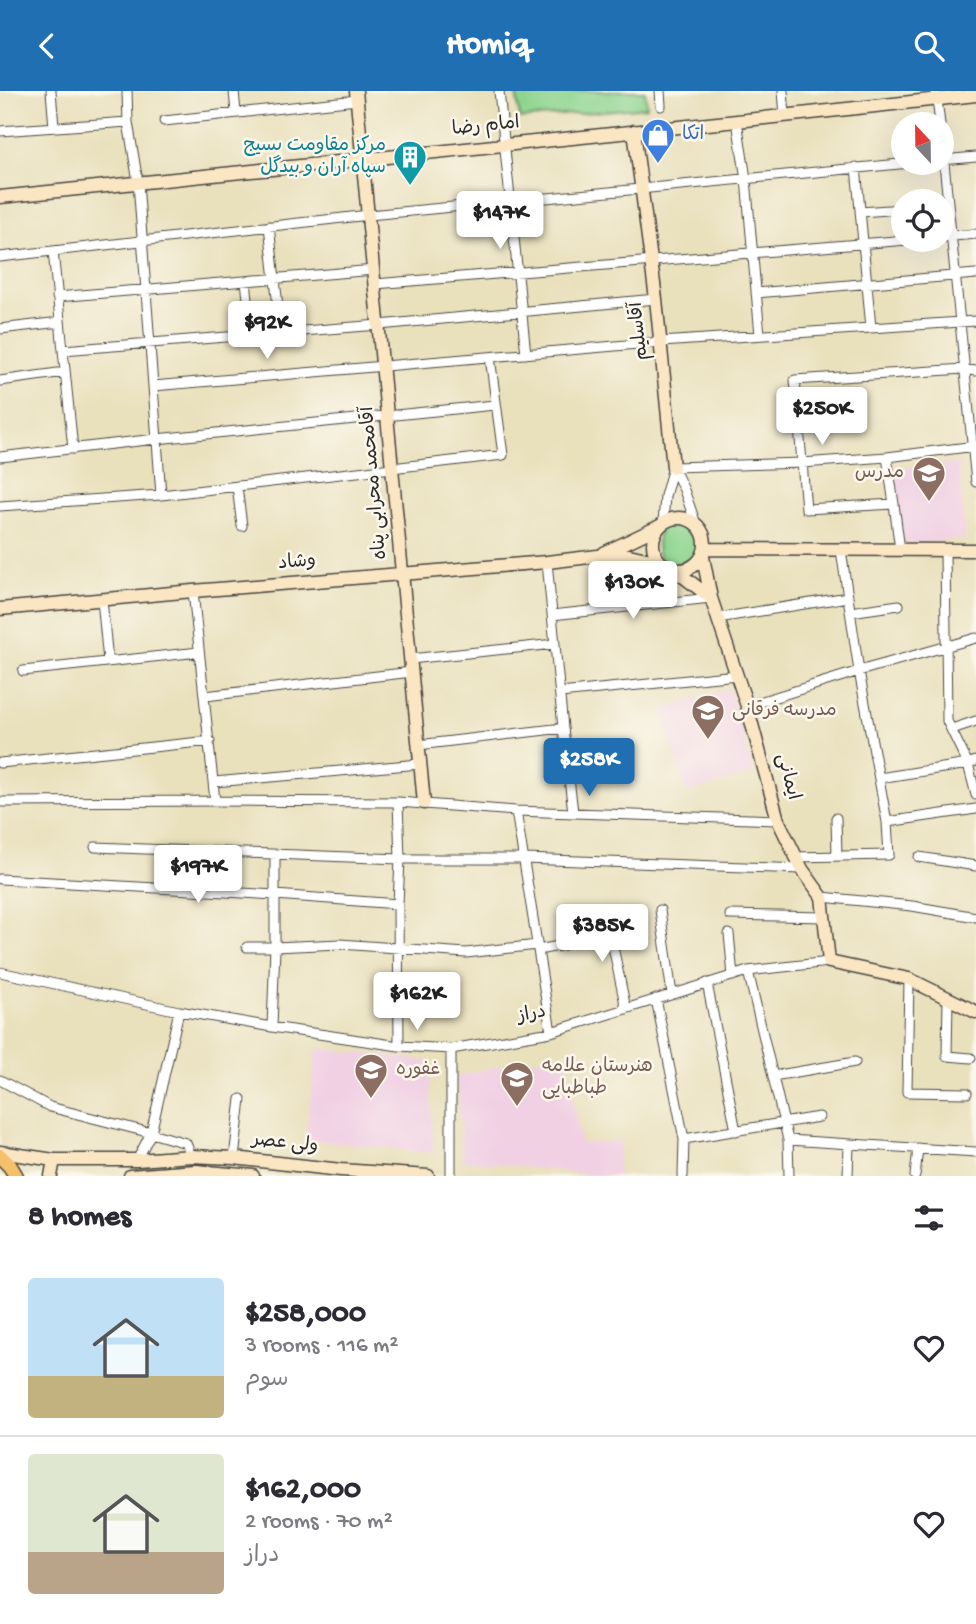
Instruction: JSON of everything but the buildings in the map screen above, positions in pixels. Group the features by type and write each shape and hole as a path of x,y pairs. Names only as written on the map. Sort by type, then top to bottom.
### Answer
{"main road":[{"path":"0,1154 16,1176"}],"street":[{"path":"51,91 54,127"},
{"path":"127,91 128,122 138,183 161,495"},
{"path":"234,91 236,113"},
{"path":"499,91 526,354"},
{"path":"660,91 661,106"},
{"path":"783,91 785,116"},
{"path":"164,121 357,95"},
{"name":"آقامحمد محرابی پناه","path":"357,95 424,803"},
{"name":"امام رضا","path":"0,197 785,116 936,95 976,95"},
{"path":"737,121 746,179 760,335"},
{"path":"0,131 128,122"},
{"name":"آقاسلیم","path":"634,131 661,342 673,467 696,524"},
{"path":"954,159 976,157"},
{"path":"0,257 369,215 891,164"},
{"path":"856,167 872,328"},
{"path":"860,212 891,210"},
{"path":"269,226 281,333"},
{"path":"954,235 976,234"},
{"path":"57,297 275,279 517,272 891,241"},
{"path":"53,251 73,449"},
{"path":"950,252 955,277 976,482"},
{"path":"756,293 976,274"},
{"path":"246,281 252,335"},
{"path":"63,350 379,325 656,299"},
{"path":"153,386 661,342 976,321"},
{"path":"0,329 60,322"},
{"path":"0,506 161,495 503,455 490,357"},
{"path":"894,504 806,509 795,380 964,369 976,372"},
{"path":"0,381 65,372"},
{"path":"0,457 495,405"},
{"path":"659,562 653,548 653,539 662,524 665,496 673,467 802,463 887,457 974,446"},
{"path":"887,457 900,550"},
{"path":"237,486 242,526"},
{"path":"598,556 676,517 685,518 696,524 704,534 704,553 691,568 675,571"},
{"path":"796,856 889,855 887,822 859,671 841,550"},
{"path":"945,550 947,721 972,762 976,795"},
{"path":"704,553 976,550"},
{"name":"ایمانی","path":"704,553 711,598 747,706 778,820 802,869 822,897 829,962"},
{"path":"598,556 629,555 659,562 711,598"},
{"name":"وشاد","path":"0,610 598,556"},
{"path":"547,562 573,812"},
{"path":"193,591 215,801"},
{"path":"718,618 848,597"},
{"path":"552,615 711,598"},
{"path":"102,600 108,661"},
{"path":"850,612 899,605"},
{"path":"747,706 976,638"},
{"path":"205,696 555,644"},
{"path":"23,671 200,652"},
{"path":"560,693 737,675"},
{"path":"952,729 976,721"},
{"path":"418,745 563,728"},
{"path":"0,763 210,741"},
{"path":"879,778 972,762"},
{"path":"214,782 420,764"},
{"path":"0,802 424,803 516,811 778,820"},
{"path":"398,803 399,1046"},
{"path":"887,822 976,809"},
{"path":"516,811 551,1033"},
{"path":"836,818 837,856"},
{"path":"95,847 400,859 524,859 802,869"},
{"path":"272,1027 275,855"},
{"path":"919,857 976,866"},
{"path":"0,879 275,894 398,904"},
{"path":"822,897 912,906 976,918"},
{"path":"660,910 672,994"},
{"path":"606,913 626,1009"},
{"path":"730,915 824,917"},
{"path":"729,934 733,976"},
{"path":"247,947 340,944 466,953 564,945"},
{"name":"دراز","path":"0,972 178,1011 399,1046 451,1049 551,1033 748,971 829,962 909,979 976,1012"},
{"path":"748,971 788,1140 789,1176"},
{"path":"909,979 907,1092 967,1093"},
{"path":"707,983 736,1131"},
{"path":"948,998 947,1056 971,1058"},
{"path":"656,999 684,1139 683,1176"},
{"path":"137,1160 151,1133 178,1011"},
{"path":"451,1049 451,1176"},
{"path":"773,1076 855,1062"},
{"path":"0,1080 50,1107 186,1143 191,1156"},
{"path":"234,1158 241,1099"},
{"path":"684,1139 819,1117"},
{"path":"788,1140 976,1153"},
{"path":"848,1176 849,1144"},
{"path":"915,1176 918,1149"},
{"name":"ولی عصر","path":"0,1154 54,1160 137,1160 191,1156 234,1158 428,1176"},
{"path":"51,1176 54,1160"},
{"path":"130,1176 195,1171 253,1176"}],"shaded area":[{"name":"مدرس","path":"959,463 965,539 900,544 894,468"},
{"name":"مدرسه فرقانی","path":"729,688 754,773 687,793 661,709"},
{"name":"غفوره","path":"317,1048 429,1061 434,1153 305,1139"},
{"name":"هنرستان علامه طباطبایی","path":"565,1054 581,1144 620,1140 617,1176 463,1160 457,1076"}],"green space":[{"path":"516,91 645,91 647,107 520,119"},
{"path":"676,522 696,527 704,545 695,562 686,566 666,564 660,557 657,545 663,524"}],"place":[{"name":"اتکا","path":"658,165"},
{"name":"مرکز مقاومت بسیج سپاه آران و بیدگل","path":"410,187"},
{"name":"مدرس","path":"929,503"},
{"name":"مدرسه فرقانی","path":"708,741"},
{"name":"غفوره","path":"371,1100"},
{"name":"هنرستان علامه طباطبایی","path":"517,1108"}]}
